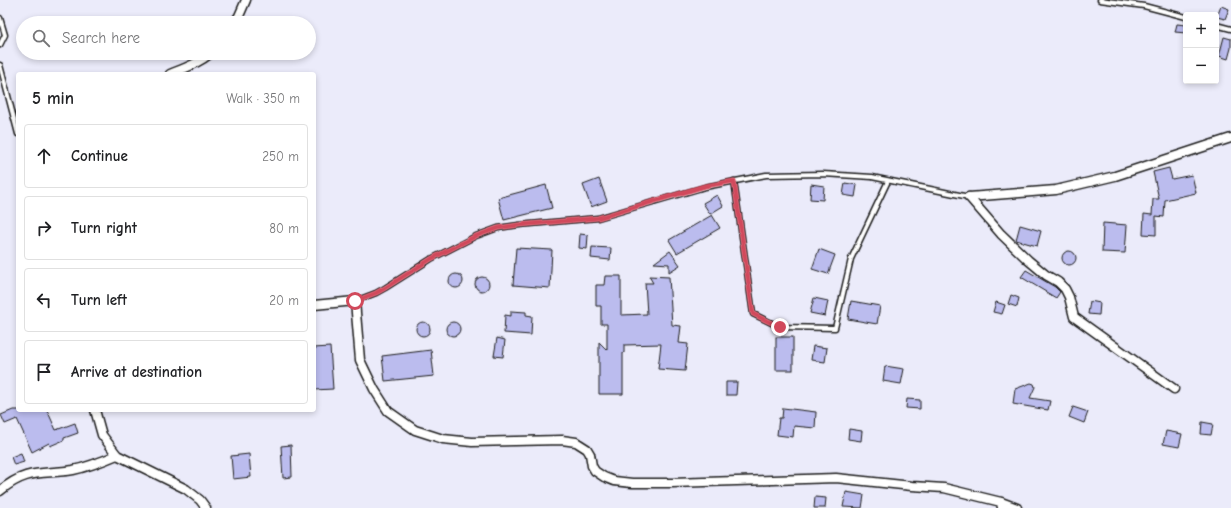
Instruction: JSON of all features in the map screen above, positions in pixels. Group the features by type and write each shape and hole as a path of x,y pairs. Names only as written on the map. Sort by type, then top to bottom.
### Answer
{"street":[{"path":"239,16 246,0"},
{"path":"175,72 202,60"},
{"path":"969,197 1056,190 1115,176 1231,138"},
{"path":"969,197 1001,234 1028,260 1065,289 1070,297 1074,317 1174,389"},
{"path":"316,305 355,301 360,360 374,389 388,412 415,430 443,439 472,442 562,440 576,442 587,448 595,471 614,481 632,483 680,483 836,478 944,488 1001,505 1017,508"},
{"path":"96,412 102,435 117,455 186,490 200,500 206,508"},
{"path":"0,491 12,481 35,473 64,471 84,467 117,455"}],"lane":[{"path":"1100,0 1144,6 1183,16"},
{"path":"0,18 5,35 0,44"},
{"path":"1219,26 1231,29"},
{"path":"0,65 16,126"},
{"path":"355,301 376,293 431,259 476,236 498,228 598,218 705,186 766,175 823,174 872,178 969,197"},
{"path":"734,181 753,314 780,327 835,328 852,259 888,181"}],"building":[{"path":"1221,6 1229,9 1225,19 1219,18"},
{"path":"1177,24 1183,25 1183,33 1175,32"},
{"path":"1224,37 1231,39 1231,48 1228,59 1219,56"},
{"path":"1169,168 1172,179 1192,175 1196,193 1165,200 1164,217 1156,216 1156,235 1143,234 1144,214 1152,215 1153,199 1159,199 1153,172"},
{"path":"599,179 607,201 591,207 583,185"},
{"path":"845,183 857,185 855,197 843,195"},
{"path":"811,184 824,186 823,200 810,199"},
{"path":"546,185 552,208 504,220 498,198"},
{"path":"717,195 723,206 710,214 703,203"},
{"path":"712,215 720,228 677,253 669,240"},
{"path":"1103,223 1127,225 1125,253 1102,252"},
{"path":"1020,225 1041,231 1037,246 1016,240"},
{"path":"580,234 588,235 587,249 579,248"},
{"path":"592,247 611,248 610,260 591,258"},
{"path":"516,248 552,250 550,288 513,285"},
{"path":"819,249 835,255 828,274 812,269"},
{"path":"670,251 680,265 669,272 669,264 654,263"},
{"path":"1069,251 1074,253 1076,258 1074,263 1069,265 1064,263 1062,258 1064,253"},
{"path":"1026,270 1055,287 1060,292 1056,298 1021,277"},
{"path":"456,274 461,276 463,281 461,286 456,288 451,286 449,281 451,276"},
{"path":"605,276 621,276 621,315 647,314 645,283 653,283 649,276 669,277 672,325 681,326 679,343 688,344 685,371 658,369 661,344 624,345 623,394 599,394 599,342 607,350 607,324 601,324 601,306 596,306 596,285 604,285"},
{"path":"482,277 487,279 489,284 487,289 482,291 477,289 475,284 477,279"},
{"path":"1011,295 1019,298 1017,307 1008,304"},
{"path":"814,298 828,301 825,316 810,313"},
{"path":"851,301 880,306 877,324 848,319"},
{"path":"1090,301 1100,303 1099,315 1088,314"},
{"path":"996,302 1005,305 1002,314 993,312"},
{"path":"511,311 526,312 526,315 532,316 531,335 504,333 505,315 511,316"},
{"path":"423,322 428,324 430,329 428,334 423,336 418,334 416,329 418,324"},
{"path":"453,322 458,324 460,329 458,334 453,336 448,334 446,329 448,324"},
{"path":"776,337 793,337 793,370 776,370"},
{"path":"497,338 505,340 503,357 494,356"},
{"path":"813,346 827,348 825,362 811,360"},
{"path":"330,347 333,389 316,390 316,348"},
{"path":"431,350 434,376 385,381 382,356"},
{"path":"885,366 904,369 901,384 883,381"},
{"path":"726,382 737,382 736,395 726,395"},
{"path":"1031,383 1034,384 1035,387 1030,398 1050,401 1048,410 1013,404 1015,389"},
{"path":"907,399 920,400 920,409 906,408"},
{"path":"1073,407 1088,412 1084,423 1069,417"},
{"path":"783,408 816,412 815,428 794,426 793,437 777,435 779,418 782,418"},
{"path":"13,410 16,410 16,412 48,412 56,430 75,423 78,433 64,438 64,440 50,446 49,443 32,452 17,419 5,424 1,415"},
{"path":"1202,422 1213,424 1211,435 1201,434"},
{"path":"849,429 862,431 861,441 848,439"},
{"path":"1166,431 1182,434 1179,447 1163,444"},
{"path":"291,445 292,477 283,478 281,446"},
{"path":"21,453 24,462 14,465 11,457"},
{"path":"249,454 251,477 233,479 231,456"},
{"path":"846,492 864,495 862,508 843,507"},
{"path":"815,497 826,498 825,508 814,508"}],"route":[{"path":"355,301 376,293 431,259 476,236 498,228 598,218 705,186 734,181 753,314 780,327"}]}
